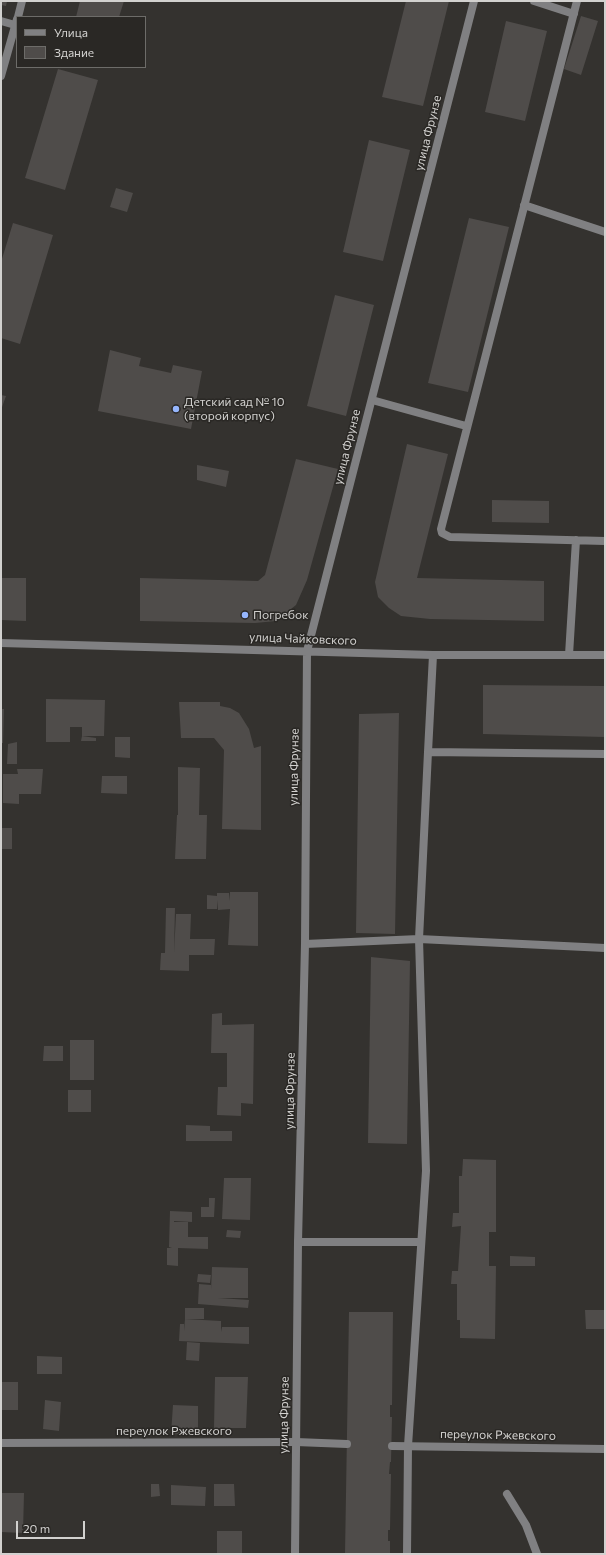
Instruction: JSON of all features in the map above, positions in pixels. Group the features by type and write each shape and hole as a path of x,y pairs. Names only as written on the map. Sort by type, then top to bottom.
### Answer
{"street":[{"path":"18,16 22,1"},
{"name":"улица Фрунзе","path":"295,1554 298,1242 305,944 307,651 474,1"},
{"path":"534,1 574,14"},
{"path":"577,1 441,524 442,533 450,537 605,541"},
{"path":"1,21 16,20"},
{"path":"1,76 16,24"},
{"path":"524,204 605,232"},
{"path":"372,400 466,426"},
{"path":"569,655 576,540"},
{"name":"улица Чайковского","path":"1,643 433,655 605,656"},
{"path":"407,1554 408,1446 426,1171 419,939 433,655"},
{"path":"428,752 605,754"},
{"path":"305,944 419,939 605,948"},
{"path":"298,1242 421,1242"},
{"name":"переулок Ржевского","path":"1,1444 296,1442 347,1444"},
{"name":"переулок Ржевского","path":"392,1446 605,1449"},
{"path":"507,1494 526,1525 537,1554"}],"building":[{"path":"1,1 7,1 6,6 1,5"},
{"path":"80,1 124,1 119,16 76,16"},
{"path":"406,1 449,1 423,106 382,97"},
{"path":"581,16 598,21 581,75 564,69"},
{"path":"506,21 547,31 525,121 485,112"},
{"path":"58,69 98,80 65,190 25,178"},
{"path":"369,140 410,150 383,261 343,252"},
{"path":"116,188 133,193 127,212 110,207"},
{"path":"469,218 509,227 468,392 428,383"},
{"path":"13,223 53,235 20,344 1,338 1,262"},
{"path":"335,295 374,305 346,416 307,406"},
{"path":"110,350 141,358 139,366 171,373 173,365 202,371 191,429 98,411"},
{"path":"1,395 6,396 1,410"},
{"path":"407,444 448,454 417,578 544,581 544,621 430,619 401,616 389,608 378,597 375,582"},
{"path":"296,459 338,469 307,580 296,605 276,621 255,623 140,621 140,578 258,581 265,575"},
{"path":"197,465 229,471 226,487 197,480"},
{"path":"492,500 549,501 549,523 492,522"},
{"path":"1,578 26,578 26,621 1,620"},
{"path":"483,685 605,686 605,737 483,734"},
{"path":"46,699 105,700 104,736 82,736 82,727 70,727 70,742 46,742"},
{"path":"179,702 220,702 220,706 230,708 239,713 249,729 254,748 261,746 261,830 222,829 224,750 214,738 181,738"},
{"path":"1,709 4,709 3,743 1,743"},
{"path":"399,713 395,934 356,933 359,714"},
{"path":"82,736 96,738 96,741 81,741"},
{"path":"115,737 130,737 130,758 115,757"},
{"path":"17,742 17,764 7,764 8,744"},
{"path":"178,767 200,768 199,815 207,815 206,859 175,859 178,815"},
{"path":"17,769 43,769 41,794 19,794 19,804 3,803 3,774 18,774"},
{"path":"102,776 127,776 127,794 101,793"},
{"path":"1,828 12,828 12,849 1,849"},
{"path":"230,892 258,892 258,946 228,945 230,909 218,910 217,900 217,909 207,909 207,895 217,896 217,893 229,893 230,901"},
{"path":"166,908 175,908 174,953 176,914 191,914 190,939 215,939 214,955 189,955 189,971 160,970 161,953 165,953"},
{"path":"371,957 410,961 407,1144 368,1143"},
{"path":"222,1013 222,1025 254,1024 253,1104 241,1103 241,1116 217,1115 218,1087 227,1087 227,1053 211,1053 212,1014"},
{"path":"70,1040 94,1040 94,1080 70,1080"},
{"path":"44,1046 63,1046 63,1061 43,1061"},
{"path":"68,1090 91,1090 91,1112 68,1112"},
{"path":"186,1125 210,1126 210,1131 232,1131 232,1141 186,1141"},
{"path":"463,1159 496,1160 496,1232 489,1232 489,1266 496,1266 495,1339 460,1338 460,1320 457,1320 457,1284 451,1284 452,1271 458,1271 461,1226 452,1227 453,1213 459,1213 459,1176 462,1176"},
{"path":"224,1178 251,1178 250,1220 222,1219"},
{"path":"209,1198 215,1198 214,1217 201,1217 201,1207 209,1207"},
{"path":"170,1211 192,1212 192,1222 174,1221 174,1222 188,1222 188,1237 208,1237 208,1249 178,1248 178,1266 167,1265 167,1248 172,1248 169,1247"},
{"path":"227,1230 241,1231 240,1238 226,1237"},
{"path":"510,1256 535,1257 535,1266 510,1266"},
{"path":"212,1267 248,1268 248,1298 218,1298 249,1300 248,1308 198,1304 199,1284 211,1285 211,1290"},
{"path":"198,1274 211,1275 210,1283 197,1282"},
{"path":"185,1308 204,1308 204,1319 185,1319"},
{"path":"585,1310 605,1310 605,1329 586,1329"},
{"path":"349,1312 393,1312 392,1405 390,1405 390,1417 392,1417 391,1462 389,1474 391,1474 390,1530 388,1530 390,1554 345,1554"},
{"path":"185,1319 221,1321 221,1332 222,1327 249,1327 249,1344 179,1341 180,1324 184,1324 184,1331"},
{"path":"187,1342 200,1343 199,1361 186,1360"},
{"path":"37,1356 62,1357 62,1374 37,1374"},
{"path":"215,1377 248,1377 246,1428 214,1428"},
{"path":"1,1382 18,1382 18,1410 1,1410"},
{"path":"45,1400 61,1402 59,1431 43,1429"},
{"path":"173,1405 198,1406 198,1435 171,1434"},
{"path":"151,1484 159,1484 160,1496 151,1497"},
{"path":"214,1484 234,1484 235,1506 214,1506"},
{"path":"171,1485 206,1487 205,1506 171,1505"},
{"path":"1,1493 24,1493 23,1533 1,1532"},
{"path":"217,1531 242,1531 242,1554 217,1554"}],"place":[{"name":"Детский сад № 10 (второй корпус)","path":"176,409"},
{"name":"Погребок","path":"245,615"}]}
